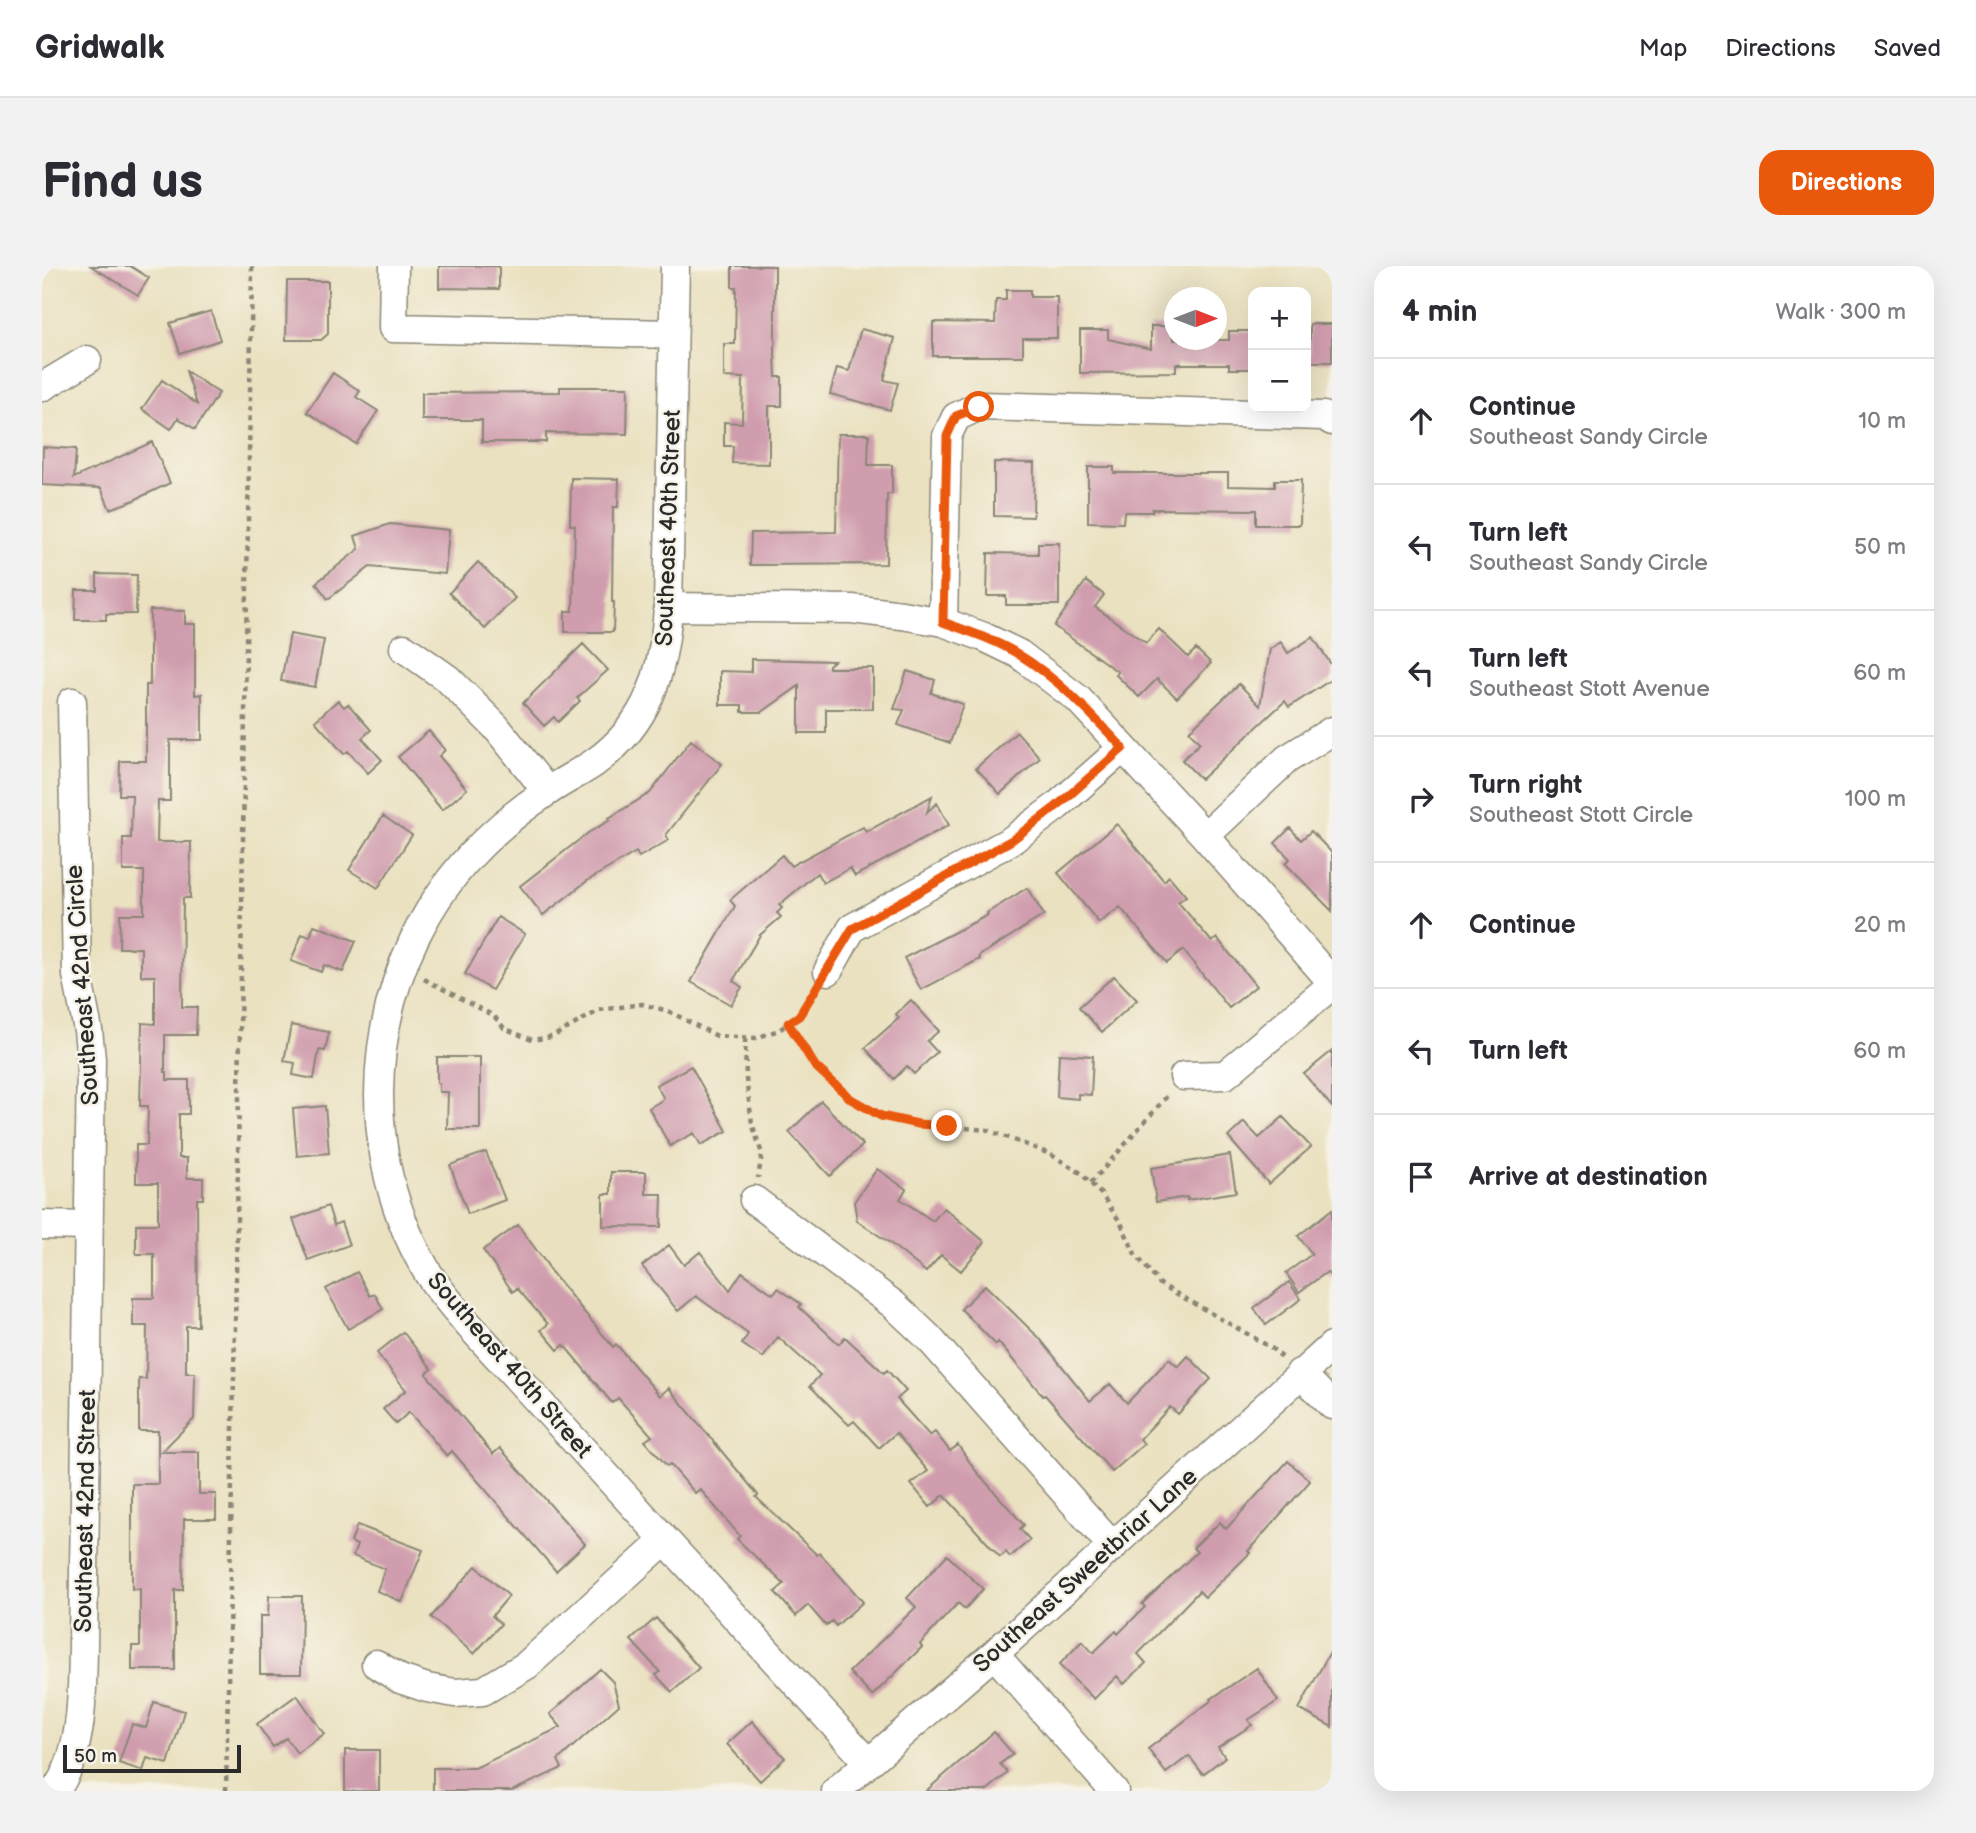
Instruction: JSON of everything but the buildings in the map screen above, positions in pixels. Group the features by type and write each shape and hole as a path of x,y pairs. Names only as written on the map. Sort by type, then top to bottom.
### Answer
{"street":[{"path":"394,266 393,328 673,334"},
{"name":"Southeast 40th Street","path":"675,266 668,607 666,646 660,671 651,696 618,741 595,762 547,791 507,821 455,874 433,904 410,945 382,1035 378,1101 384,1156 402,1220 428,1274 467,1324 868,1762"},
{"path":"42,387 87,360"},
{"path":"943,622 947,436 956,416 979,407 1324,416 1332,421"},
{"path":"668,607 852,608 943,622 985,637 1019,654 1078,699 1205,836 1332,983 1224,1075 1184,1076"},
{"path":"404,648 448,679 496,727 547,791"},
{"name":"Southeast 42nd Circle","path":"72,702 77,975 91,1059 88,1226"},
{"path":"1205,836 1287,759 1332,731"},
{"path":"828,971 852,929 1012,840 1057,806 1123,748"},
{"path":"754,1200 903,1313 928,1337 1113,1547"},
{"path":"42,1225 88,1226"},
{"name":"Southeast 42nd Street","path":"55,1791 75,1746 82,1700 88,1226"},
{"name":"Southeast Sweetbriar Lane","path":"836,1791 994,1654 1332,1346"},
{"path":"1300,1373 1332,1405"},
{"path":"376,1664 400,1679 427,1688 455,1693 483,1691 527,1665 665,1540"},
{"path":"994,1654 1114,1791"}],"path":[{"path":"226,1791 237,1249 251,266"},
{"path":"402,967 494,1016 504,1028 532,1040 552,1037 600,1010 642,1003 668,1011 717,1036 756,1038 779,1030 799,1016 828,971"},
{"path":"788,1023 815,1066 851,1099 881,1116 918,1124 988,1130 1050,1154 1081,1172 1121,1223 1135,1254 1160,1284 1269,1347 1300,1373"},
{"path":"745,1038 746,1079 752,1123 762,1154 754,1200"},
{"path":"1091,1184 1184,1076"}],"route":[{"path":"947,1126 918,1124 881,1116 851,1099 815,1066 788,1023 799,1016 852,929 1012,840 1057,806 1123,748 1078,699 1019,654 985,637 943,622 947,436 956,416 979,407"}]}
